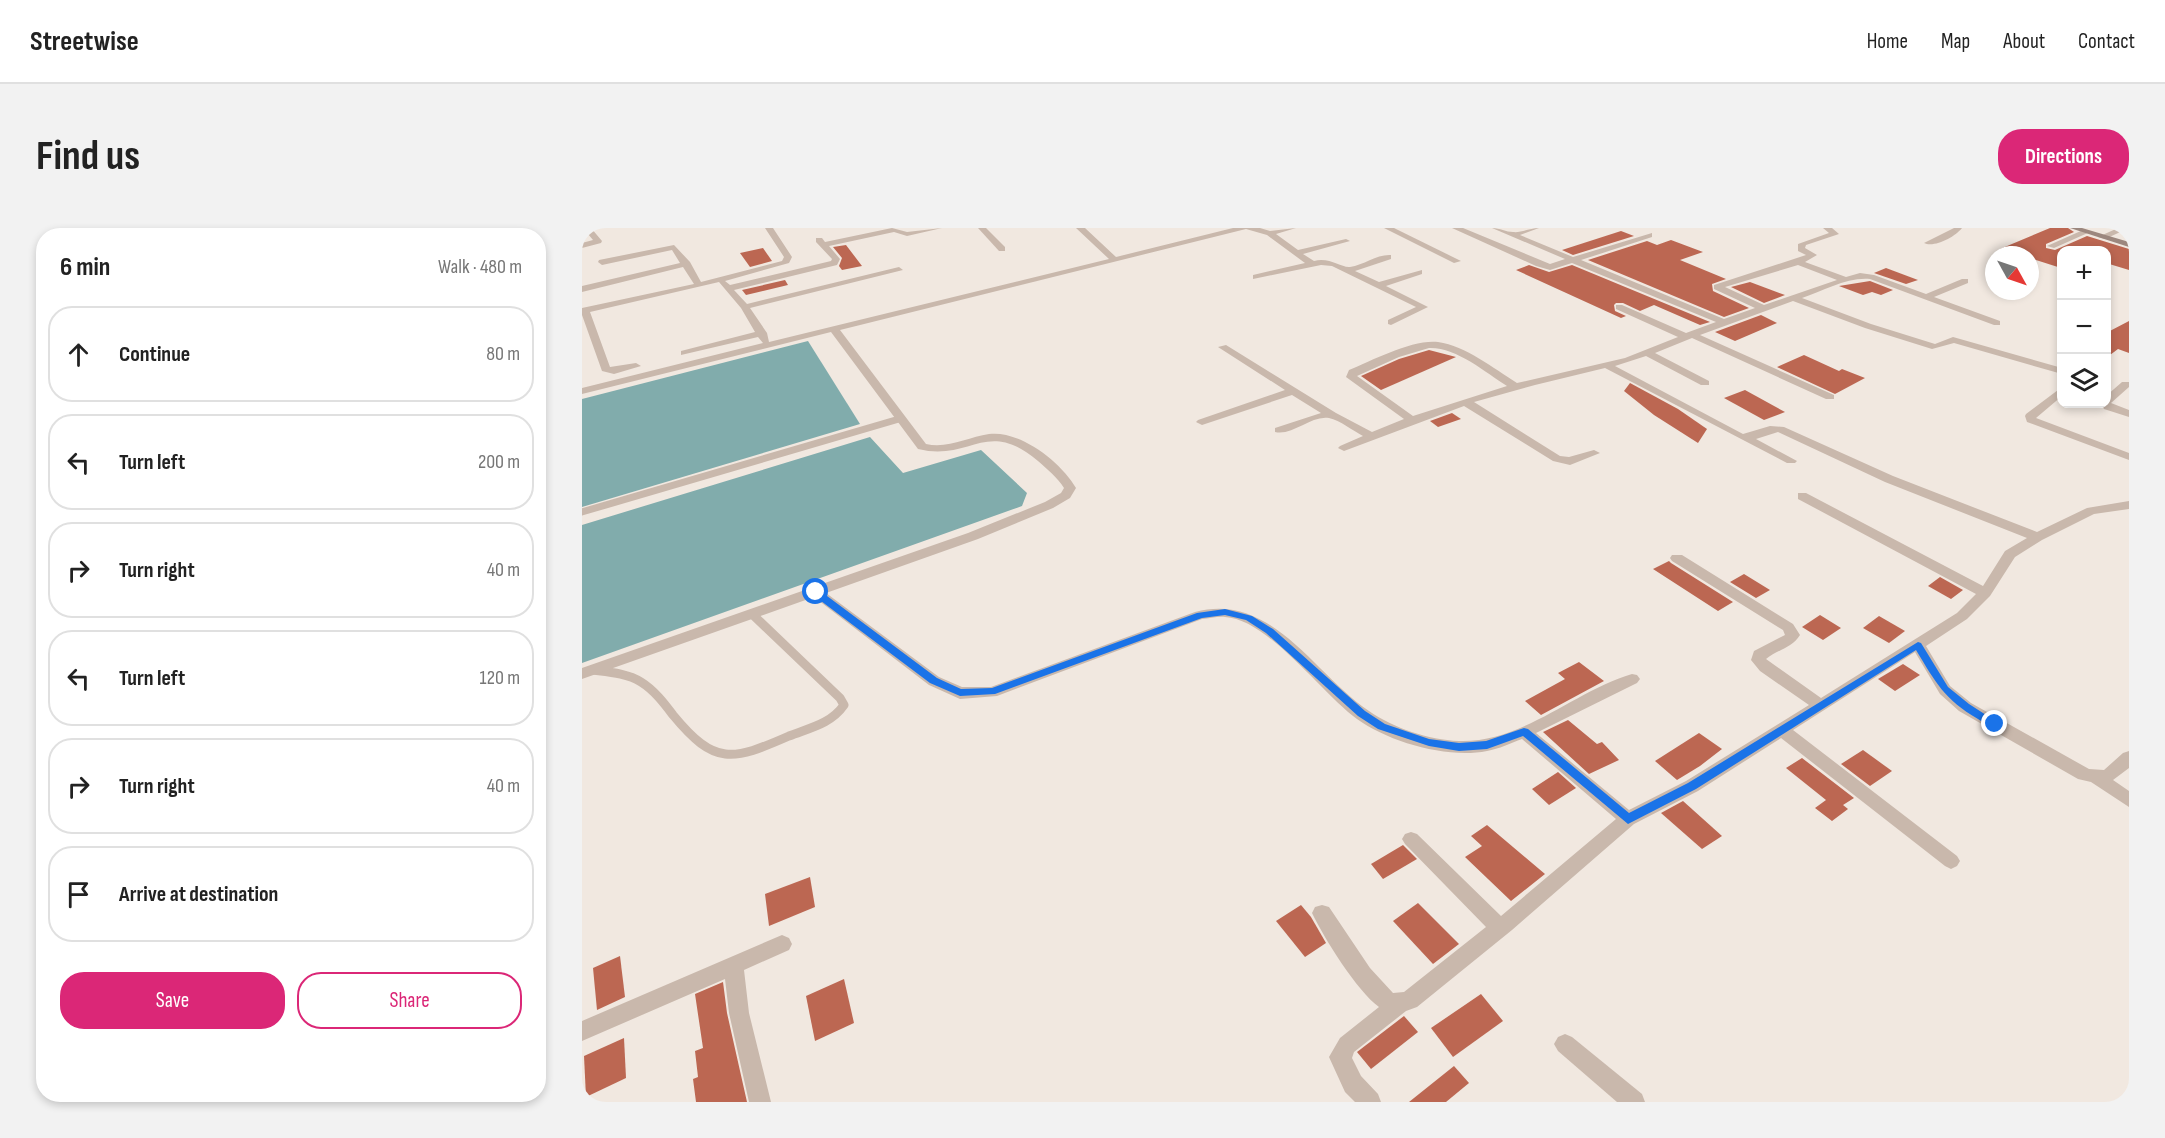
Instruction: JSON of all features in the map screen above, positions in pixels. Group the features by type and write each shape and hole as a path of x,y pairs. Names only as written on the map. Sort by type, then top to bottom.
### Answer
{"street":[{"path":"582,246 598,239 587,228"},
{"path":"643,364 614,371 606,369 584,311 776,266 788,260 769,228"},
{"path":"729,288 834,263 836,259 821,243 894,230 908,234 938,228"},
{"path":"982,228 1002,249"},
{"path":"1080,228 1114,259"},
{"path":"582,391 1243,228"},
{"path":"1250,228 1270,233 1312,264"},
{"path":"1270,233 1292,228"},
{"path":"1388,228 1457,261"},
{"path":"1456,228 1545,266 1554,266 1649,235"},
{"path":"1496,228 1724,322"},
{"path":"1512,235 1535,228"},
{"path":"1762,308 1717,287 1798,262 1813,255 1801,249 1802,244 1835,234 1827,228"},
{"path":"1928,243 1954,233 1958,228"},
{"path":"2074,228 2129,245"},
{"path":"2102,237 2125,228"},
{"path":"2051,246 2086,232"},
{"path":"1296,253 1346,241"},
{"path":"602,262 674,247 699,285"},
{"path":"1348,270 1388,257"},
{"path":"1256,277 1328,262 1423,307 1391,322"},
{"path":"1798,262 1845,280"},
{"path":"582,289 687,264"},
{"path":"745,307 899,270"},
{"path":"1380,285 1419,272"},
{"path":"1344,448 1413,420 1466,402 1516,387 1608,366 1647,353 1688,335 1762,308 1860,276 1871,277 1997,323"},
{"path":"719,280 745,307 762,333 766,344"},
{"path":"1928,297 1965,281"},
{"path":"1794,298 1868,326 1935,347 1953,340 2057,370"},
{"path":"1619,307 1830,396"},
{"path":"587,672 973,536 1049,505 1066,495 1070,488 1058,474 1013,439 998,437 942,450 930,450 915,441 833,328"},
{"path":"675,356 762,333"},
{"path":"1413,420 1351,377 1353,372 1420,347 1437,345 1449,348 1516,387"},
{"path":"1222,347 1332,415 1371,436"},
{"path":"1647,353 1705,383"},
{"path":"1608,366 1791,461"},
{"path":"2111,383 2127,384"},
{"path":"2111,398 2127,384"},
{"path":"1202,422 1293,391"},
{"path":"2057,393 2030,416 2031,420 2129,457"},
{"path":"1466,402 1557,459 1570,461 1594,453"},
{"path":"2111,408 2129,414"},
{"path":"1279,429 1318,416 1332,415"},
{"path":"1746,438 1769,429 1780,429 1889,479 2037,537"},
{"path":"1802,496 1985,593"},
{"path":"1370,1102 1353,1083 1340,1057 1347,1046 1398,1004 1410,1000 1500,928 1628,819 1692,786 1962,616 1985,593 2010,554 2037,537 2091,511 2129,505"},
{"path":"1677,558 1788,627 1793,635 1790,640 1767,649 1759,655 1758,660 1765,668 1820,705"},
{"path":"816,592 934,681 960,693 992,692 1200,615 1225,612 1249,618 1270,631 1361,714 1382,727 1429,742 1459,747 1487,745 1524,732 1632,679"},
{"path":"1918,645 1945,690 1965,707 2084,774 2106,778 2129,757"},
{"path":"1782,730 1951,861"},
{"path":"1524,732 1628,819"},
{"path":"2097,778 2129,800"},
{"path":"1411,839 1500,928"},
{"path":"1322,913 1373,988 1385,1000 1398,1004"},
{"path":"582,1031 782,944"},
{"path":"734,966 739,1013 759,1102"},
{"path":"1565,1044 1634,1102"}],"lane":[{"path":"582,512 899,419"},
{"path":"587,672 623,674 641,682 656,694 703,747 714,754 732,756 752,751 827,720 840,712 844,705 840,698 752,614"}],"water":[{"path":"808,341 860,424 582,507 582,399"},
{"path":"870,437 903,473 981,450 1027,493 1022,506 582,663 582,525"}],"building":[{"path":"2050,228 2068,228 2074,232 2046,244 2046,248 2057,249 2057,267 2039,261 2039,246 2007,246"},
{"path":"1621,231 1634,236 1573,255 1562,250"},
{"path":"2087,236 2129,249 2129,270 2111,265 2111,246 2064,246"},
{"path":"1671,240 1703,252 1680,260 1726,279 1712,284 1713,291 1749,308 1724,317 1588,260 1647,241 1657,245"},
{"path":"846,245 862,266 842,270 839,266 842,258 833,247"},
{"path":"763,248 772,261 750,267 740,253"},
{"path":"1529,265 1549,272 1572,265 1710,322 1700,325 1654,305 1640,311 1623,303 1616,303 1615,311 1626,316 1621,318 1516,270"},
{"path":"1886,268 1918,280 1906,284 1874,273"},
{"path":"785,280 788,285 746,295 742,290"},
{"path":"1870,281 1893,290 1881,295 1872,292 1863,295 1839,286"},
{"path":"1750,282 1785,295 1764,303 1731,287"},
{"path":"1761,315 1777,323 1735,341 1715,332"},
{"path":"2129,321 2129,353 2118,349 2111,354 2111,330"},
{"path":"1429,350 1456,357 1381,390 1361,376 1399,359"},
{"path":"1804,355 1839,371 1842,369 1865,378 1835,394 1777,367"},
{"path":"1630,383 1678,409 1707,429 1698,443 1654,415 1624,391"},
{"path":"1745,390 1785,412 1764,420 1724,398"},
{"path":"1452,413 1461,419 1438,427 1430,421"},
{"path":"1669,561 1733,602 1718,611 1653,569"},
{"path":"1744,574 1770,590 1756,598 1730,582"},
{"path":"1940,577 1963,590 1951,599 1928,586"},
{"path":"1820,615 1841,628 1823,640 1802,627"},
{"path":"1879,616 1905,631 1889,643 1863,628"},
{"path":"1579,662 1604,681 1541,715 1525,701 1565,679 1558,673"},
{"path":"1903,664 1920,675 1895,691 1878,679"},
{"path":"1568,720 1597,744 1602,742 1619,760 1589,774 1543,732"},
{"path":"1699,733 1722,749 1700,766 1677,780 1655,761"},
{"path":"1863,750 1892,771 1870,786 1841,764"},
{"path":"1802,758 1854,798 1843,805 1848,809 1832,821 1815,808 1826,800 1786,768"},
{"path":"1558,772 1576,788 1549,805 1532,789"},
{"path":"1683,801 1722,836 1702,849 1661,813"},
{"path":"1487,825 1545,874 1511,901 1465,857 1482,846 1471,836"},
{"path":"1403,845 1417,859 1383,879 1371,864"},
{"path":"810,877 815,907 769,926 765,894"},
{"path":"1418,903 1459,944 1433,964 1393,921"},
{"path":"1301,905 1326,943 1305,957 1276,921"},
{"path":"620,956 625,997 597,1010 593,968"},
{"path":"844,979 854,1023 815,1041 806,996"},
{"path":"723,982 727,1013 747,1102 696,1102 693,1079 698,1077 695,1051 703,1048 695,994"},
{"path":"1481,994 1503,1021 1453,1057 1431,1028"},
{"path":"1404,1016 1418,1032 1371,1069 1357,1052"},
{"path":"624,1038 626,1078 586,1097 584,1056"},
{"path":"1454,1066 1469,1083 1446,1102 1409,1102"}],"route":[{"path":"816,592 934,681 960,693 992,692 1200,615 1225,612 1249,618 1270,631 1361,714 1382,727 1429,742 1459,747 1487,745 1524,732 1628,819 1692,786 1918,645 1945,690 1965,707 1995,724"}]}
